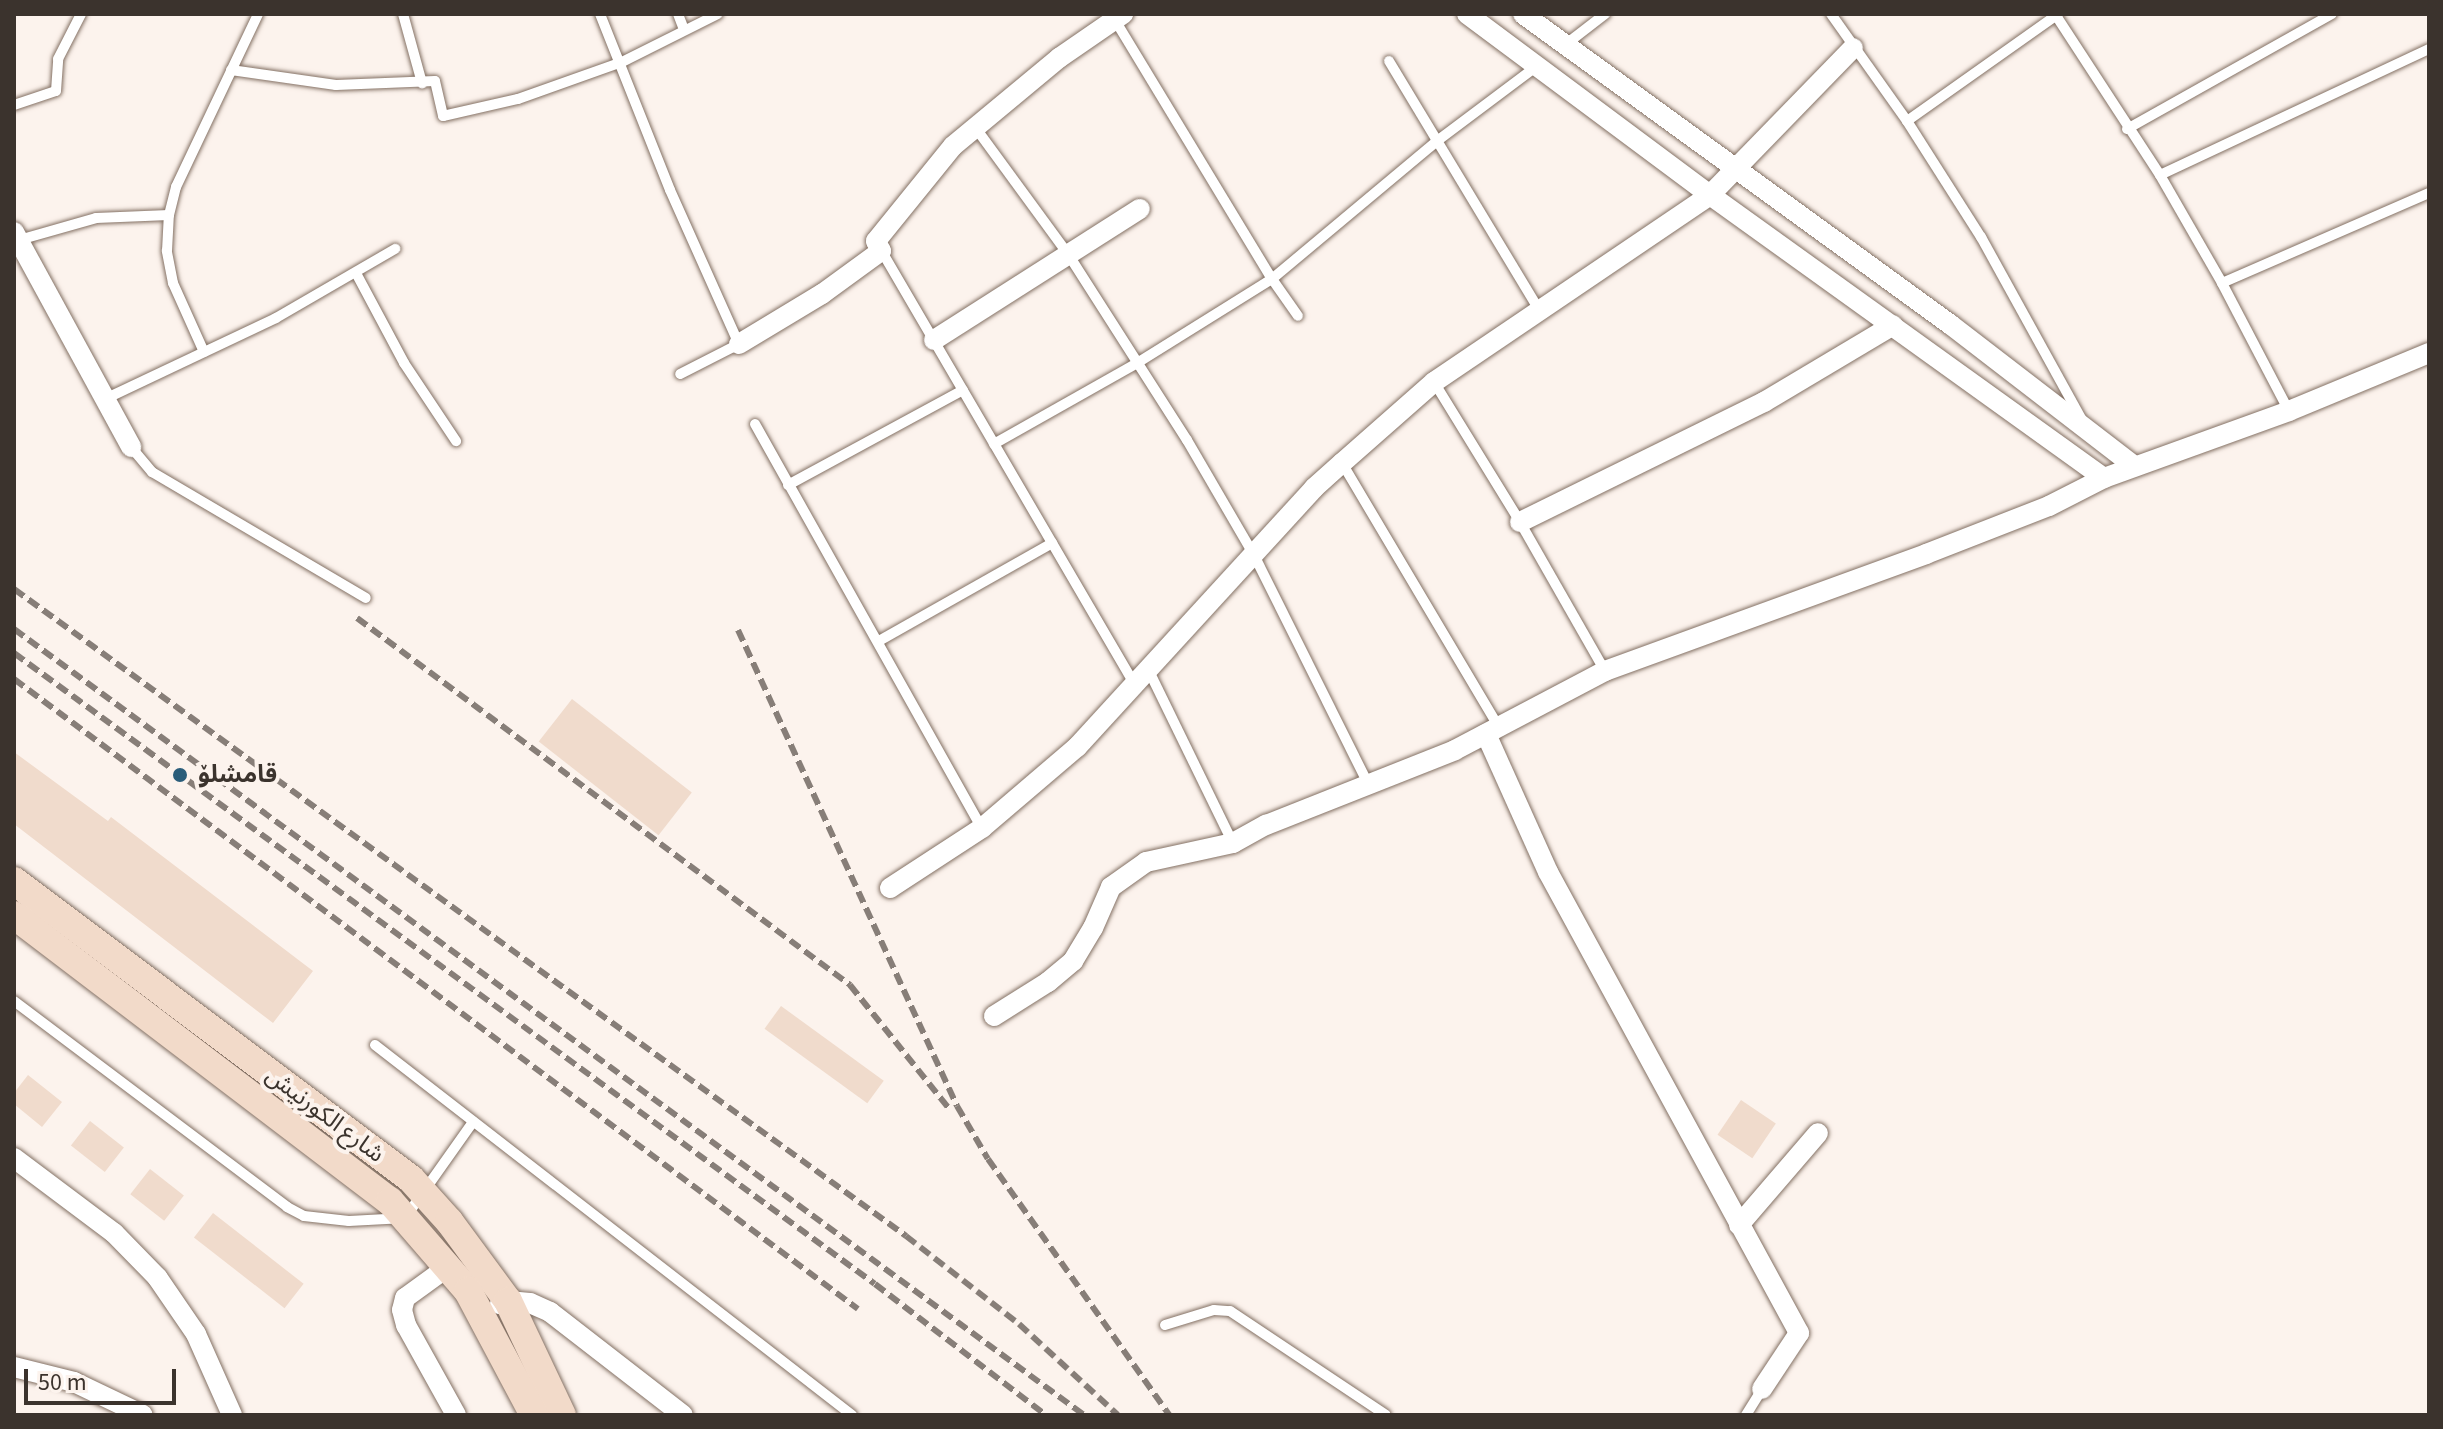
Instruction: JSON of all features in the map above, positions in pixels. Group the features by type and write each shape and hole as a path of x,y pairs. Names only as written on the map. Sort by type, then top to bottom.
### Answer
{"street":[{"path":"1467,14 1710,195 2104,478"},
{"path":"1523,14 2085,426 2134,466"},
{"path":"739,344 822,294 881,251 876,241 974,126 1108,19"},
{"path":"890,888 982,828 1077,747 1314,488 1434,382 1710,195 1853,48"},
{"path":"934,340 1140,209"},
{"path":"16,236 131,447"},
{"path":"1520,522 1764,402 1893,325"},
{"path":"994,1016 1048,982 1073,961 1093,928 1111,887 1146,862 1233,843 1492,730 1605,671 1934,551 2049,506 2134,466 2289,411 2429,353"},
{"path":"1492,730 1548,872 1799,1333 1762,1389"},
{"name":"شارع الكورنيش","path":"14,881 411,1179 484,1265 508,1301 562,1415"},
{"name":"شارع الكورنيش","path":"14,915 390,1201 449,1266 482,1313 534,1415"},
{"path":"1739,1225 1818,1133"},
{"path":"14,1158 114,1233 157,1277 196,1334 232,1415"},
{"path":"449,1266 405,1298 402,1310 406,1325 456,1415"},
{"path":"482,1313 508,1301 530,1303 550,1312 683,1415"},
{"path":"14,1367 74,1382 143,1415"}],"lane":[{"path":"14,105 56,91 58,59 81,14"},
{"path":"204,352 173,283 167,251 169,215 176,187 258,14"},
{"path":"403,14 422,83"},
{"path":"600,14 622,62 670,190 739,344 680,374"},
{"path":"678,14 684,30"},
{"path":"231,70 336,85 435,81 443,116 518,99 622,62 718,14"},
{"path":"1565,45 1605,14"},
{"path":"1831,14 1907,121 1981,237 2085,426"},
{"path":"1907,121 2056,14 2127,129 2160,175 2222,283 2289,411"},
{"path":"2127,129 2332,14"},
{"path":"1108,19 1298,316"},
{"path":"2160,175 2429,49"},
{"path":"1389,61 1540,311"},
{"path":"994,444 1137,363 1272,279 1437,141 1537,66"},
{"path":"974,126 1068,254 1254,555 1368,784"},
{"path":"2222,283 2429,193"},
{"path":"16,236 96,218 169,215"},
{"path":"876,241 1052,543 1142,676 1233,843"},
{"path":"105,399 276,318 395,249"},
{"path":"356,273 404,363 456,441"},
{"path":"1434,382 1520,522 1605,671"},
{"path":"788,485 963,390"},
{"path":"755,424 982,828"},
{"path":"131,447 152,472 366,598"},
{"path":"1342,463 1492,730"},
{"path":"879,641 1052,543"},
{"path":"14,1001 287,1207 326,1220 405,1218 473,1122"},
{"path":"375,1045 852,1415"},
{"path":"1165,1325 1214,1310 1230,1311 1386,1415"},
{"path":"1746,1415 1762,1389"}],"building":[{"path":"572,699 692,793 659,835 539,742"},
{"path":"14,752 108,821 111,817 313,971 273,1023 14,824"},
{"path":"781,1006 884,1081 867,1103 765,1029"},
{"path":"28,1075 62,1102 42,1127 14,1104 14,1093"},
{"path":"1741,1100 1776,1123 1752,1158 1718,1135"},
{"path":"90,1121 124,1147 105,1172 71,1145"},
{"path":"150,1169 184,1195 164,1221 130,1194"},
{"path":"213,1213 304,1284 285,1308 194,1237"}],"railway":[{"path":"14,589 906,1236 1019,1324 1118,1415"},
{"path":"357,618 850,985 951,1111"},
{"path":"14,629 1084,1415"},
{"path":"738,630 957,1106 988,1159 1169,1415"},
{"path":"14,653 875,1284 1046,1415"},
{"path":"14,679 858,1309"}],"place":[{"name":"قامشلۆ","path":"180,775"}]}
